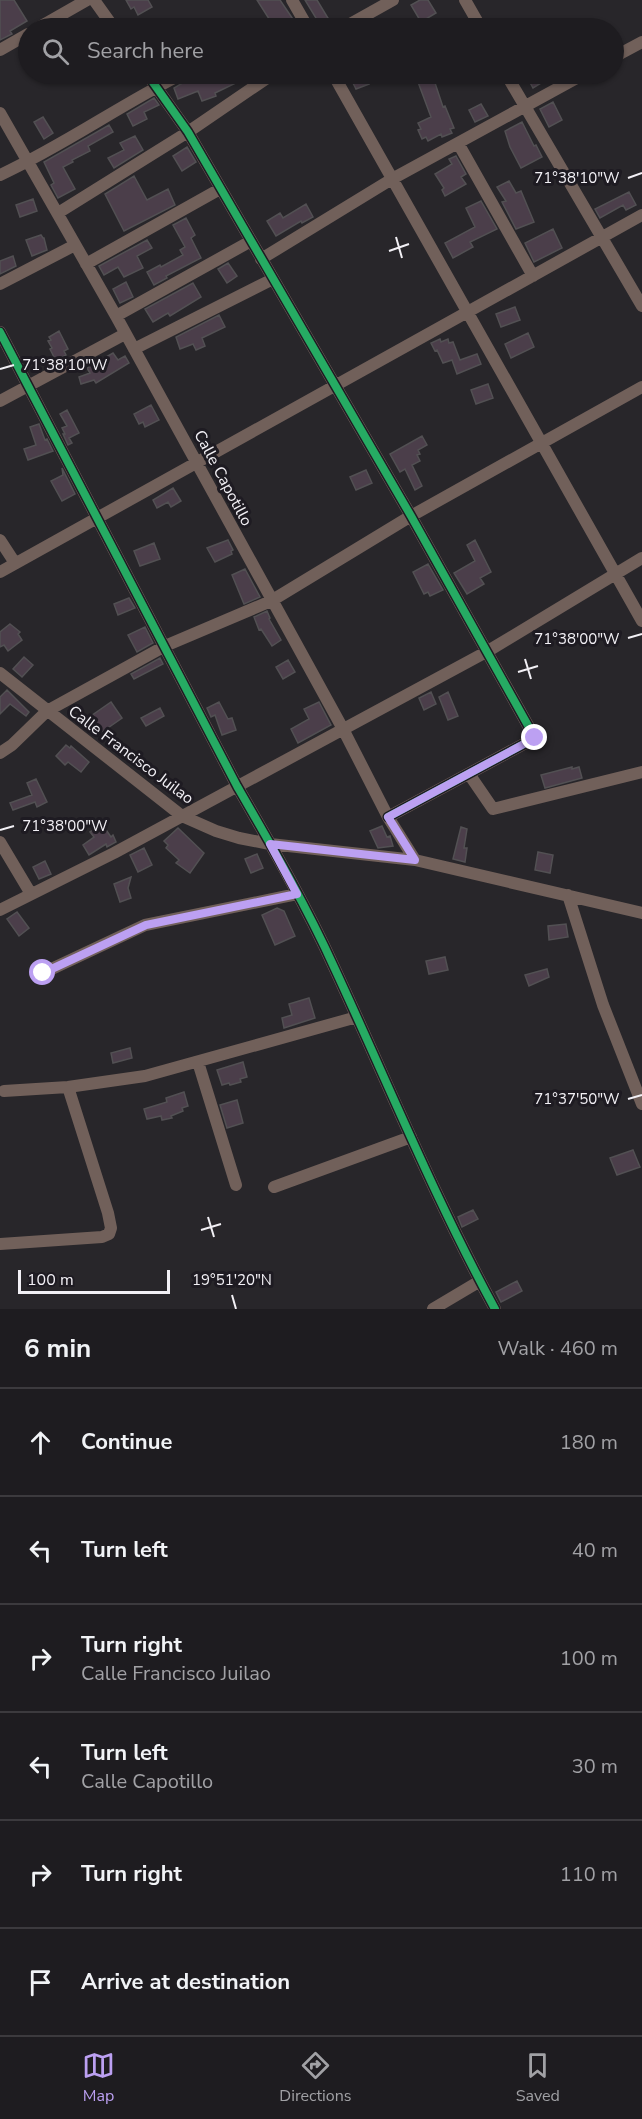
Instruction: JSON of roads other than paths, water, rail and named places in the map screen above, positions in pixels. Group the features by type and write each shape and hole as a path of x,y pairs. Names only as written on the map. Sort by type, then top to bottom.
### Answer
{"street":[{"path":"56,18 87,0"},
{"path":"94,0 107,18"},
{"path":"292,0 302,18"},
{"path":"361,18 393,0"},
{"path":"465,0 475,18"},
{"path":"0,50 18,40"},
{"path":"624,52 642,42"},
{"path":"154,84 188,132 411,516 535,738 388,817"},
{"path":"0,176 29,162 162,84"},
{"path":"58,213 188,132 258,84"},
{"path":"339,84 642,621"},
{"path":"512,84 642,306"},
{"path":"261,260 392,179 565,84"},
{"name":"Calle Capotillo","path":"0,112 116,316 343,729 388,817 415,860"},
{"path":"458,142 533,276"},
{"path":"86,264 220,189"},
{"path":"0,572 642,215"},
{"path":"116,316 251,242"},
{"path":"0,284 75,245"},
{"path":"134,349 273,279"},
{"path":"0,332 237,786 333,964 411,1137 495,1309"},
{"path":"0,401 125,334"},
{"path":"0,753 12,745 47,711 165,646 271,601 411,516 642,387"},
{"path":"0,540 15,563"},
{"path":"0,910 114,853 488,651 642,558"},
{"name":"Calle Francisco Juilao","path":"0,673 182,816 216,831 270,844 415,860 642,913"},
{"path":"469,774 493,809 642,772"},
{"path":"0,842 31,894"},
{"path":"43,973 146,925 297,894"},
{"path":"568,895 603,1005 642,1104"},
{"path":"4,1091 68,1088 145,1076 357,1017"},
{"path":"198,1062 236,1185"},
{"path":"0,1244 102,1237 109,1234 111,1228 108,1214 68,1088"},
{"path":"274,1187 411,1137"},
{"path":"433,1309 480,1281"}]}
